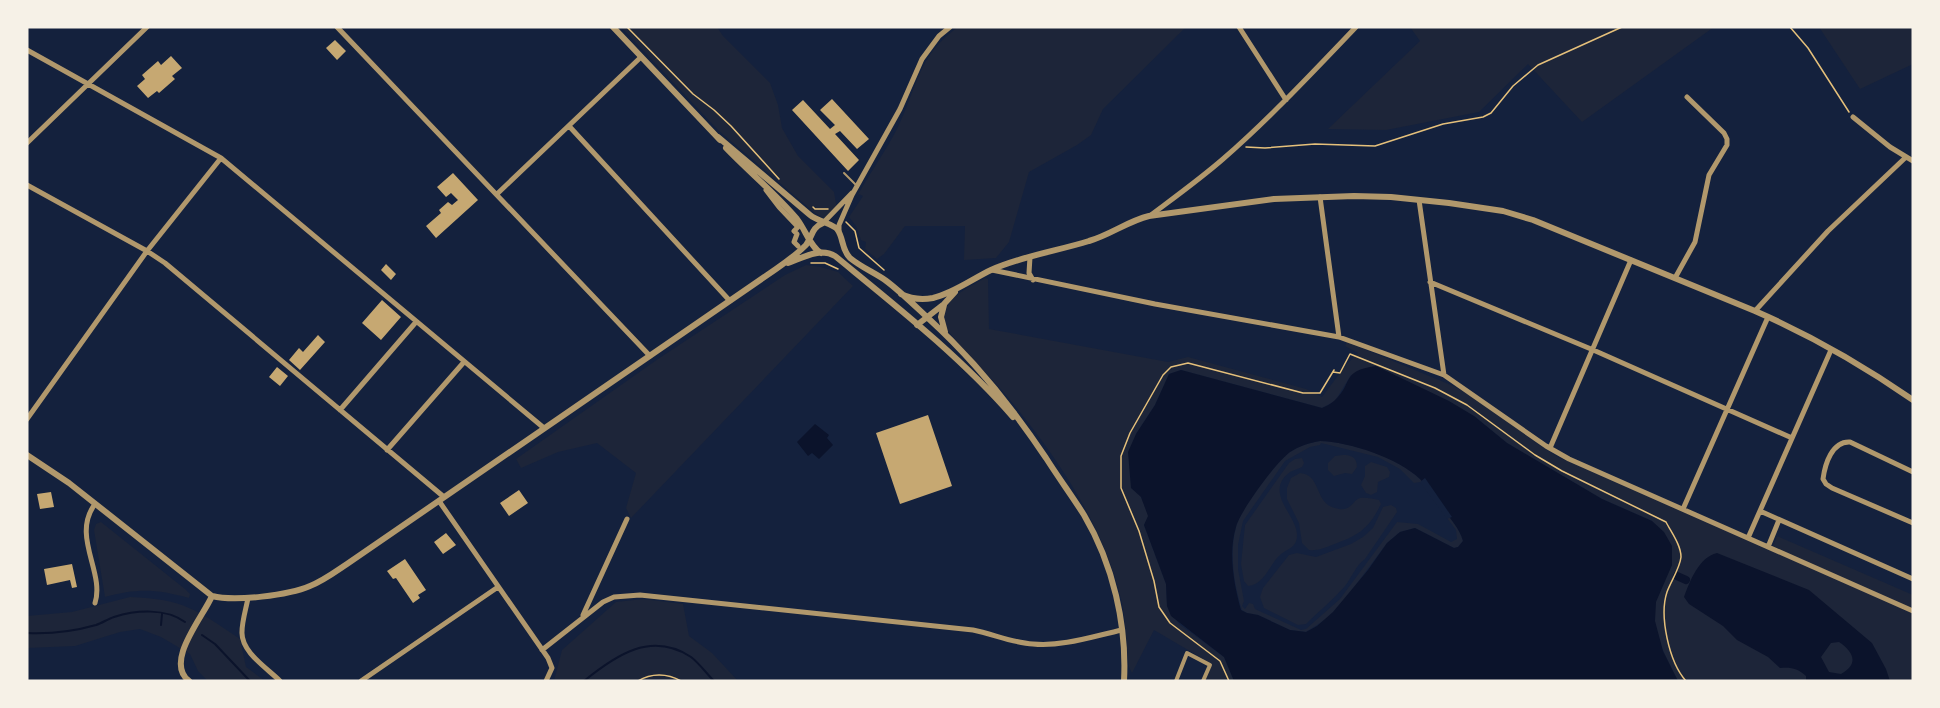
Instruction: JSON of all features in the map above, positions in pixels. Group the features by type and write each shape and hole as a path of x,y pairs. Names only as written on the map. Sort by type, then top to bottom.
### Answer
{"street":[{"path":"27,143 147,27"},
{"path":"337,27 650,356"},
{"path":"613,27 796,218 810,238 813,248 835,256 917,325 977,379 1038,447"},
{"path":"950,27 939,36 922,58 900,109 858,184 839,225 840,236 847,255 885,280 927,316 994,387 1038,447 1084,517 1105,559 1112,579 1122,630 1126,681"},
{"path":"1239,27 1286,100"},
{"path":"1149,216 1239,144 1286,100 1356,27"},
{"path":"27,50 221,158 544,428"},
{"path":"497,194 641,57"},
{"path":"1675,278 1695,242 1709,175 1727,145 1724,133 1687,97"},
{"path":"1853,117 1870,133 1905,158 1913,161"},
{"path":"569,126 730,301"},
{"path":"718,137 803,210 823,224 832,225 840,236"},
{"path":"27,419 147,251 221,158"},
{"path":"1755,311 1828,231 1905,158"},
{"path":"762,183 779,207 798,227 794,231 797,234 794,242 798,246"},
{"path":"27,455 69,483 212,596 229,599 248,598 300,590 321,581 776,269 803,247 814,228 823,224 835,213 858,184"},
{"path":"27,185 165,263 387,450 441,499 551,663 552,668 546,681"},
{"path":"1320,197 1339,338"},
{"path":"901,294 912,298 929,299 959,288 992,270 1090,241 1149,216 1274,200 1320,197 1391,197 1459,204 1520,216 1755,311 1831,350 1913,400"},
{"path":"1419,200 1444,375"},
{"path":"776,269 810,254 825,253 836,248 840,236"},
{"path":"1030,257 1029,273 1033,280"},
{"path":"1550,448 1631,260"},
{"path":"992,270 1033,280 1339,338 1444,375 1550,448 1913,611"},
{"path":"1430,282 1792,438"},
{"path":"917,325 944,304 959,288"},
{"path":"944,304 941,321 948,338"},
{"path":"1683,509 1768,317"},
{"path":"340,410 416,322"},
{"path":"1748,538 1831,350"},
{"path":"387,450 464,362"},
{"path":"1913,472 1850,442 1843,442 1838,444 1833,451 1823,479 1832,488 1913,523"},
{"path":"95,603 97,592 86,529 87,516 96,504"},
{"path":"1760,511 1913,579"},
{"path":"582,617 627,519"},
{"path":"1768,547 1779,520"},
{"path":"361,681 498,587"},
{"path":"542,650 582,617 609,599 640,595 973,630 1035,645 1053,644 1122,630"},
{"path":"189,681 182,675 180,668 185,644 212,596"},
{"path":"248,598 242,633 243,641 248,650 280,681"},
{"path":"1176,681 1187,653 1210,665 1203,681"}],"lane":[{"path":"843,173 858,184"}],"path":[{"path":"627,27 693,94 731,126 782,182"},
{"path":"1239,144 1250,148 1315,144 1375,146 1433,127 1483,117 1491,113 1513,86 1538,65 1622,27"},
{"path":"1791,27 1808,48 1853,117"},
{"path":"856,242 861,250 883,269"},
{"path":"811,263 825,263 842,270"},
{"path":"1229,681 1220,661 1170,623 1159,607 1139,531 1121,488 1121,456 1130,433 1163,375 1171,366 1188,363 1303,393 1320,393 1333,371 1340,373 1350,354 1435,388 1467,405 1535,455 1666,522 1675,538 1681,557 1665,602 1664,625 1675,662 1686,681"},
{"path":"638,681 655,675 681,681"}],"shaded area":[{"path":"621,27 717,27 723,36 770,83 778,105 782,128 798,156 834,192 837,209 827,220 815,213 718,130"},
{"path":"958,27 1186,27 1103,109 1091,135 1029,172 1009,242 996,258 964,260 965,226 905,226 884,254 877,259 865,249 866,242 861,240 856,226 849,217 863,196 859,194 854,202 897,129 926,61 944,38"},
{"path":"1410,27 1714,27 1582,122 1528,64 1479,112 1386,130 1328,129 1420,41"},
{"path":"1819,27 1913,27 1913,64 1860,89"},
{"path":"806,265 838,272 853,286 631,518 626,508 636,473 597,443 558,452 521,468 516,459 658,359 785,275"},
{"path":"985,278 988,279 989,329 1168,362 1188,357 1306,389 1322,397 1358,353 1345,346 1347,342 1451,385 1479,401 1558,457 1771,551 1777,536 1913,595 1913,681 1678,681 1660,642 1655,621 1656,600 1672,565 1652,521 1602,499 1507,443 1474,416 1351,375 1335,401 1322,408 1181,370 1169,374 1155,405 1136,434 1141,497 1149,516 1144,525 1166,584 1167,606 1179,624 1224,657 1234,681 1205,681 1212,664 1154,630 1132,673 1129,667 1122,603 1114,575 1092,521 1078,495 1028,422 946,328 945,318 949,303 961,292"},
{"path":"1376,366 1449,401 1474,416 1507,443 1602,499 1652,521 1664,532 1672,546 1672,565 1656,602 1655,621 1663,651 1678,681 1234,681 1224,657 1171,616 1167,606 1166,584 1144,525 1148,516 1141,497 1131,488 1128,452 1136,434 1155,405 1169,374 1181,370 1322,408 1340,395 1352,375 1365,368","holes":["1320,441 1373,452 1411,471 1432,494 1457,528 1463,541 1454,548 1415,528 1400,532 1387,543 1333,612 1306,632 1290,630 1241,610 1233,569 1232,547 1236,527 1251,499 1284,457 1301,446"]},
{"path":"815,424 829,435 827,438 833,445 819,459 812,453 808,456 797,442"},
{"path":"1320,441 1345,444 1373,452 1411,471 1423,482 1452,520 1463,541 1454,548 1415,528 1400,532 1387,543 1328,618 1306,632 1290,630 1242,610 1235,580 1233,547 1239,519 1267,476 1290,452 1301,446","holes":["1321,443 1378,457 1400,469 1414,483 1420,482 1456,530 1457,539 1451,542 1418,524 1397,522 1340,599 1306,629 1301,630 1255,609 1253,604 1249,603 1245,609 1242,606 1244,601 1238,569 1238,545 1243,521 1285,461"]},
{"path":"1335,456 1353,457 1357,467 1352,474 1334,476 1328,470 1328,463"},
{"path":"1302,458 1304,463 1302,467 1290,472 1280,487 1283,504 1296,527 1297,539 1276,559 1259,582 1248,586 1244,581 1241,564 1245,525 1289,463"},
{"path":"1371,462 1387,467 1390,472 1389,477 1378,482 1377,492 1371,495 1366,493 1361,485 1365,476 1365,466"},
{"path":"1300,473 1312,479 1324,501 1335,508 1348,508 1357,499 1362,498 1379,500 1381,504 1367,526 1356,534 1324,548 1309,550 1302,543 1299,523 1287,499 1287,488 1291,478"},
{"path":"1391,505 1396,508 1397,512 1348,583 1306,624 1298,625 1264,608 1260,597 1263,588 1289,555 1297,553 1316,557 1351,544 1373,528 1383,507"},
{"path":"101,522 185,589 190,594 189,598 147,591 127,592 105,597 94,530 96,524"},
{"path":"1717,553 1809,590 1872,643 1890,681 1806,681 1806,676 1800,671 1780,668 1768,657 1737,640 1723,626 1689,604 1684,597 1696,570 1711,555","holes":["1839,642 1848,650 1852,658 1850,666 1841,674 1829,672 1821,657 1831,643"]},
{"path":"130,597 164,600 201,613 240,639 246,667 265,681 208,681 198,671 190,654 161,637 140,629 120,632 75,646 27,648 27,616 72,612"},
{"path":"643,599 683,604 689,636 712,653 738,681 662,681 656,679 554,681 562,650 616,602"}],"pier":[{"path":"1425,478 1452,517 1447,519 1420,482"}],"building":[{"path":"335,40 346,51 337,60 326,48"},
{"path":"171,56 182,68 172,76 175,79 159,93 157,91 148,98 137,86 145,79 142,75 158,61 161,65"},
{"path":"832,99 869,139 857,149 840,131 835,134 859,160 848,171 792,110 803,100 830,129 835,125 820,110"},
{"path":"453,173 478,200 436,238 426,226 441,213 439,210 448,202 452,205 458,200 451,193 446,197 437,187"},
{"path":"386,264 396,274 391,280 381,270"},
{"path":"382,300 401,317 381,340 362,323"},
{"path":"318,335 325,342 300,370 289,360 299,348 303,352"},
{"path":"277,367 288,376 280,386 269,377"},
{"path":"928,415 952,486 900,504 876,433"},
{"path":"519,490 528,503 509,516 500,503"},
{"path":"51,492 54,507 40,509 37,494"},
{"path":"446,533 456,545 443,554 434,542"},
{"path":"405,559 426,590 418,595 420,598 413,603 396,578 393,579 387,571"},
{"path":"72,564 77,587 72,588 70,580 47,585 44,569"}],"waterway":[{"path":"1677,576 1686,580"},
{"path":"27,633 79,629 114,617 141,612 169,614 185,622"},
{"path":"161,625 162,614"},
{"path":"202,635 215,644 250,681"},
{"path":"584,681 621,655 648,646 662,646 691,657 714,681"}]}
